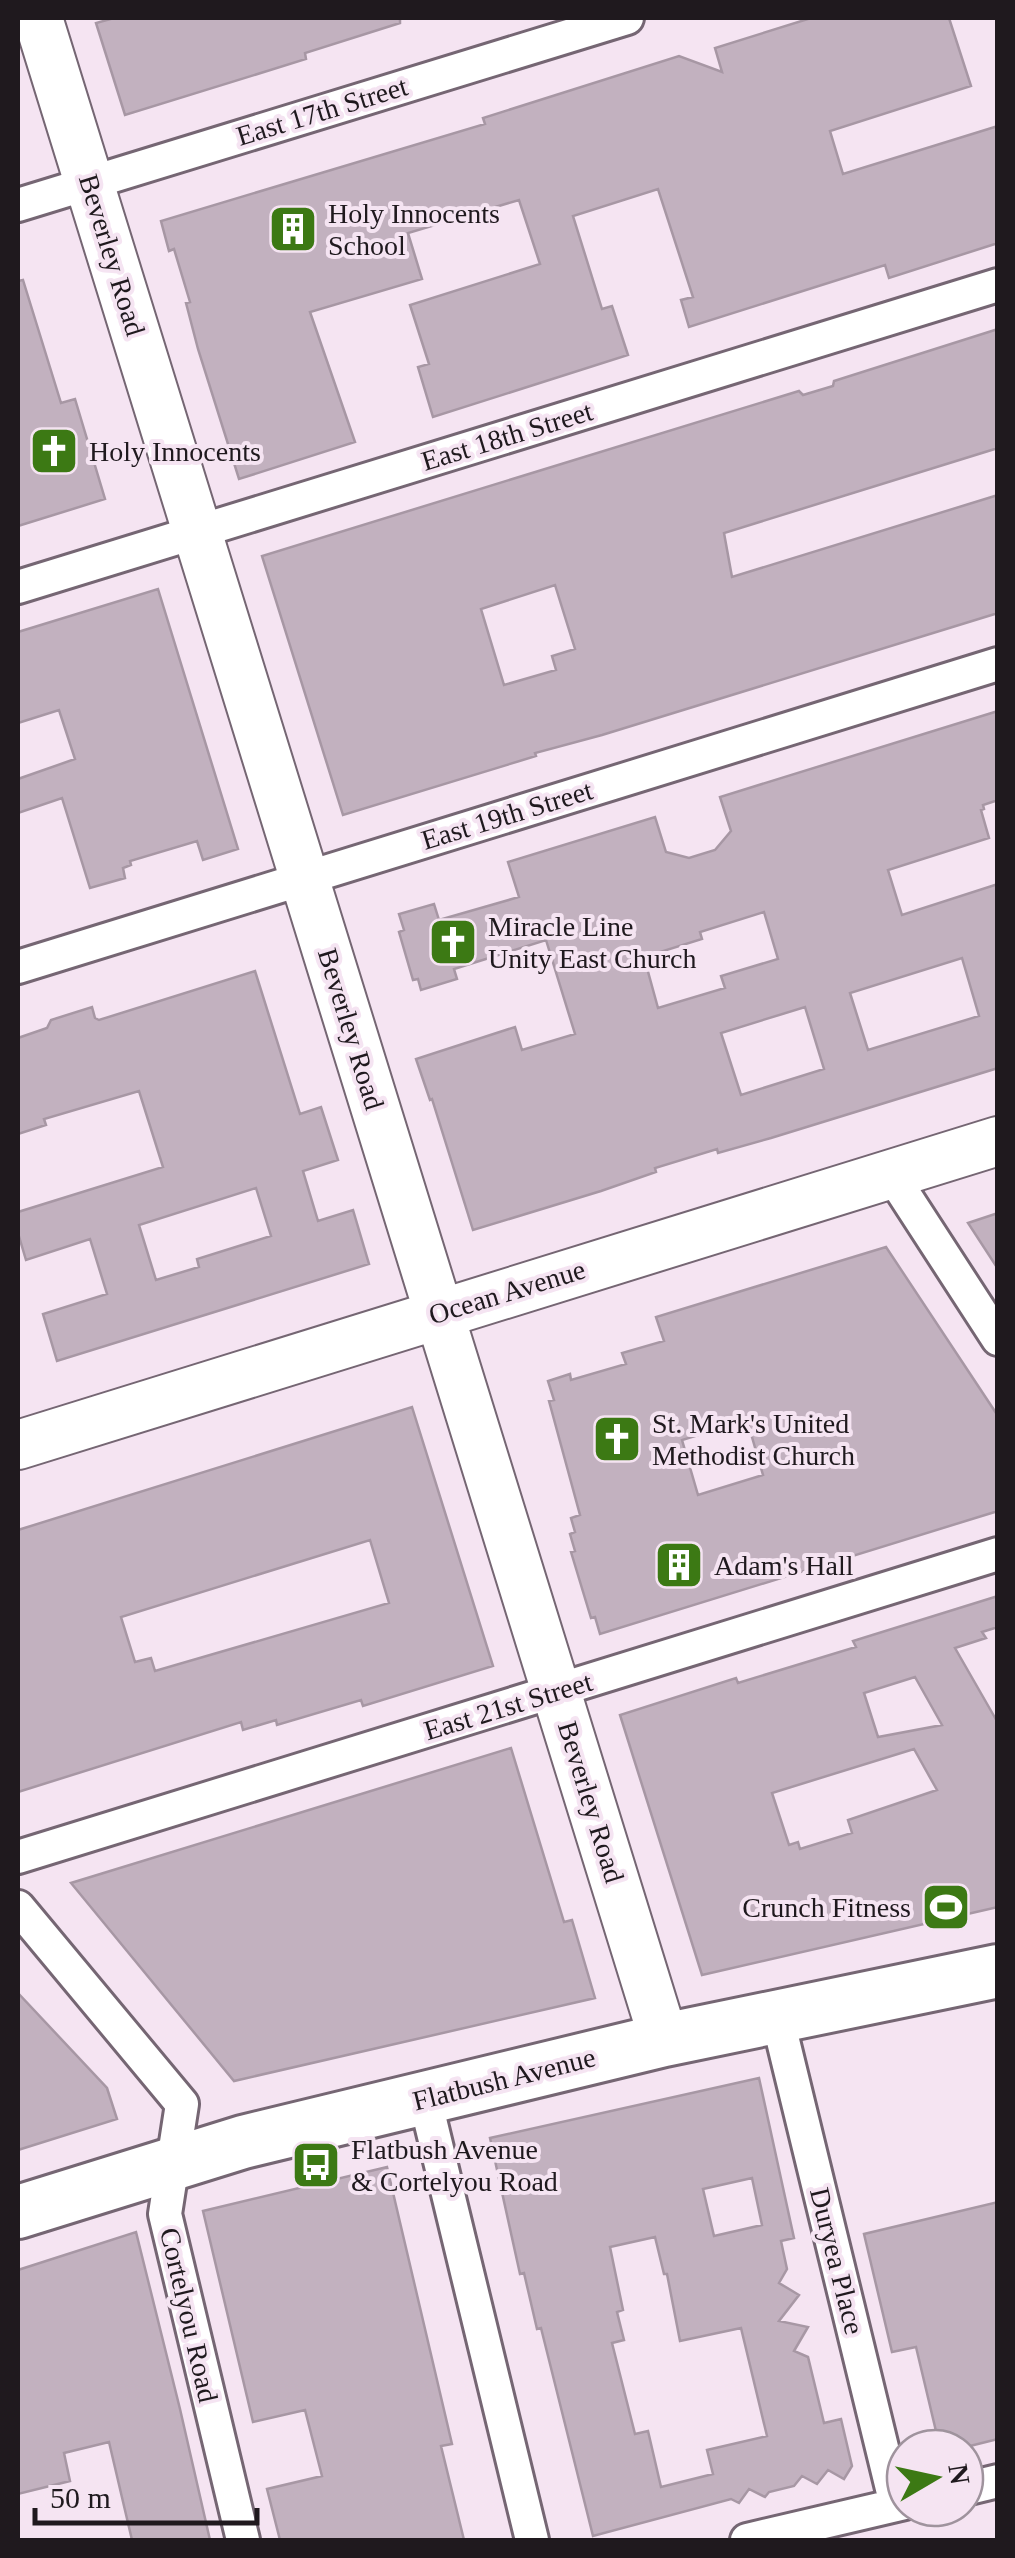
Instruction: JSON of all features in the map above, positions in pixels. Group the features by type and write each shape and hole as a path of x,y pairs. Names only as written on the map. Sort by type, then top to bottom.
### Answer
{"main road":[{"name":"Flatbush Avenue","path":"18,2212 243,2142 664,2040 998,1971"}],"street":[{"name":"Beverley Road","path":"38,18 664,2040"},
{"name":"East 17th Street","path":"18,205 627,18"},
{"name":"East 18th Street","path":"18,587 998,285"},
{"name":"East 19th Street","path":"18,966 998,664"},
{"name":"Ocean Avenue","path":"18,1445 998,1140"},
{"path":"891,1174 998,1338"},
{"name":"East 21st Street","path":"18,1857 998,1554"},
{"name":"Cortelyou Road","path":"18,1907 182,2104 166,2214 243,2540"},
{"name":"Duryea Place","path":"777,2016 885,2444"},
{"path":"425,2099 532,2540"},
{"path":"747,2540 885,2508"}],"building":[{"path":"114,18 400,18 400,23 305,53 306,59 125,115 96,23"},
{"path":"811,18 949,18 971,86 830,131 843,174 998,126 998,243 889,278 885,265 689,327 681,300 693,297 658,189 573,216 602,309 612,306 628,355 433,417 418,367 429,364 410,305 540,264 519,200 408,233 422,279 310,312 355,442 239,479 198,349 186,303 190,302 174,249 169,251 161,221 485,124 483,118 679,56 722,72 715,48"},
{"name":"Holy Innocents","path":"23,280 61,403 75,399 105,499 18,526 18,281"},
{"path":"998,329 998,448 724,533 732,577 998,495 998,613 343,815 262,556 799,391 803,395 833,386 834,381","holes":["555,585 575,649 552,656 556,670 504,685 481,609"]},
{"path":"158,589 238,849 203,860 197,841 130,861 131,865 123,868 125,878 90,888 62,798 18,813 18,779 75,759 59,710 18,723 18,632"},
{"path":"998,711 998,800 983,805 981,810 989,838 888,870 902,915 998,884 998,1068 771,1138 655,1168 656,1172 601,1191 473,1230 416,1059 515,1027 522,1050 575,1034 546,940 454,969 457,979 421,990 418,979 413,980 399,932 404,930 399,914 434,904 439,920 519,897 508,862 655,817 666,852 689,858 715,850 731,831 720,797","holes":["764,912 778,959 721,976 725,988 658,1008 644,957 702,939 700,932","962,958 979,1016 868,1050 850,993","805,1007 824,1069 741,1095 721,1033"]},
{"path":"255,971 300,1114 321,1107 338,1160 303,1171 318,1221 353,1210 369,1264 57,1361 43,1314 107,1294 90,1239 26,1260 18,1233 18,1212 163,1167 139,1091 44,1119 46,1125 18,1134 18,1038 47,1028 51,1020 92,1007 99,1020","holes":["256,1188 271,1236 197,1259 199,1267 156,1280 139,1225"]},
{"path":"998,1213 998,1269 968,1223"},
{"path":"886,1247 998,1416 998,1511 600,1634 595,1617 591,1618 571,1552 575,1551 570,1534 575,1532 571,1518 580,1515 549,1401 554,1400 548,1381 570,1374 571,1380 626,1364 622,1353 664,1341 656,1317","holes":["747,1420 763,1475 698,1495 682,1440"]},
{"path":"412,1407 493,1666 363,1706 361,1700 277,1725 276,1720 243,1730 241,1722 18,1792 18,1530","holes":["370,1540 389,1603 155,1671 151,1658 135,1662 121,1617"]},
{"path":"998,1596 998,1627 982,1632 986,1638 955,1648 998,1723 998,1907 702,1975 620,1715 736,1678 738,1683 856,1647 853,1641","holes":["915,1677 942,1725 878,1737 864,1693","914,1749 937,1790 848,1820 852,1833 800,1849 798,1842 789,1845 772,1793"]},
{"path":"511,1748 564,1922 572,1920 595,1998 234,2081 71,1883"},
{"path":"18,1993 107,2088 117,2119 18,2150"},
{"path":"759,2078 794,2238 781,2241 787,2269 779,2283 799,2295 779,2321 808,2327 794,2351 808,2357 824,2423 841,2419 852,2466 844,2479 828,2470 817,2484 802,2476 794,2486 769,2492 765,2497 749,2489 739,2503 731,2499 593,2536 541,2328 537,2329 524,2273 520,2274 490,2138","holes":["752,2178 762,2225 714,2236 703,2189","655,2237 667,2274 680,2341 741,2328 767,2436 707,2450 713,2474 661,2487 648,2431 635,2434 612,2343 624,2340 617,2312 623,2310 610,2247"]},
{"path":"387,2167 452,2444 441,2446 464,2540 280,2540 267,2489 322,2476 305,2410 253,2422 203,2211"},
{"path":"998,2202 998,2439 985,2442 985,2428 935,2428 916,2347 892,2352 864,2234"},
{"path":"136,2232 210,2540 132,2540 109,2442 64,2453 70,2481 18,2494 18,2270"}],"place":[{"name":"Holy Innocents School","path":"293,229"},
{"name":"Holy Innocents","path":"54,451"},
{"name":"Miracle Line Unity East Church","path":"453,942"},
{"name":"St. Mark's United Methodist Church","path":"617,1439"},
{"name":"Adam's Hall","path":"679,1565"},
{"name":"Crunch Fitness","path":"946,1907"},
{"name":"Flatbush Avenue & Cortelyou Road","path":"316,2165"}]}
